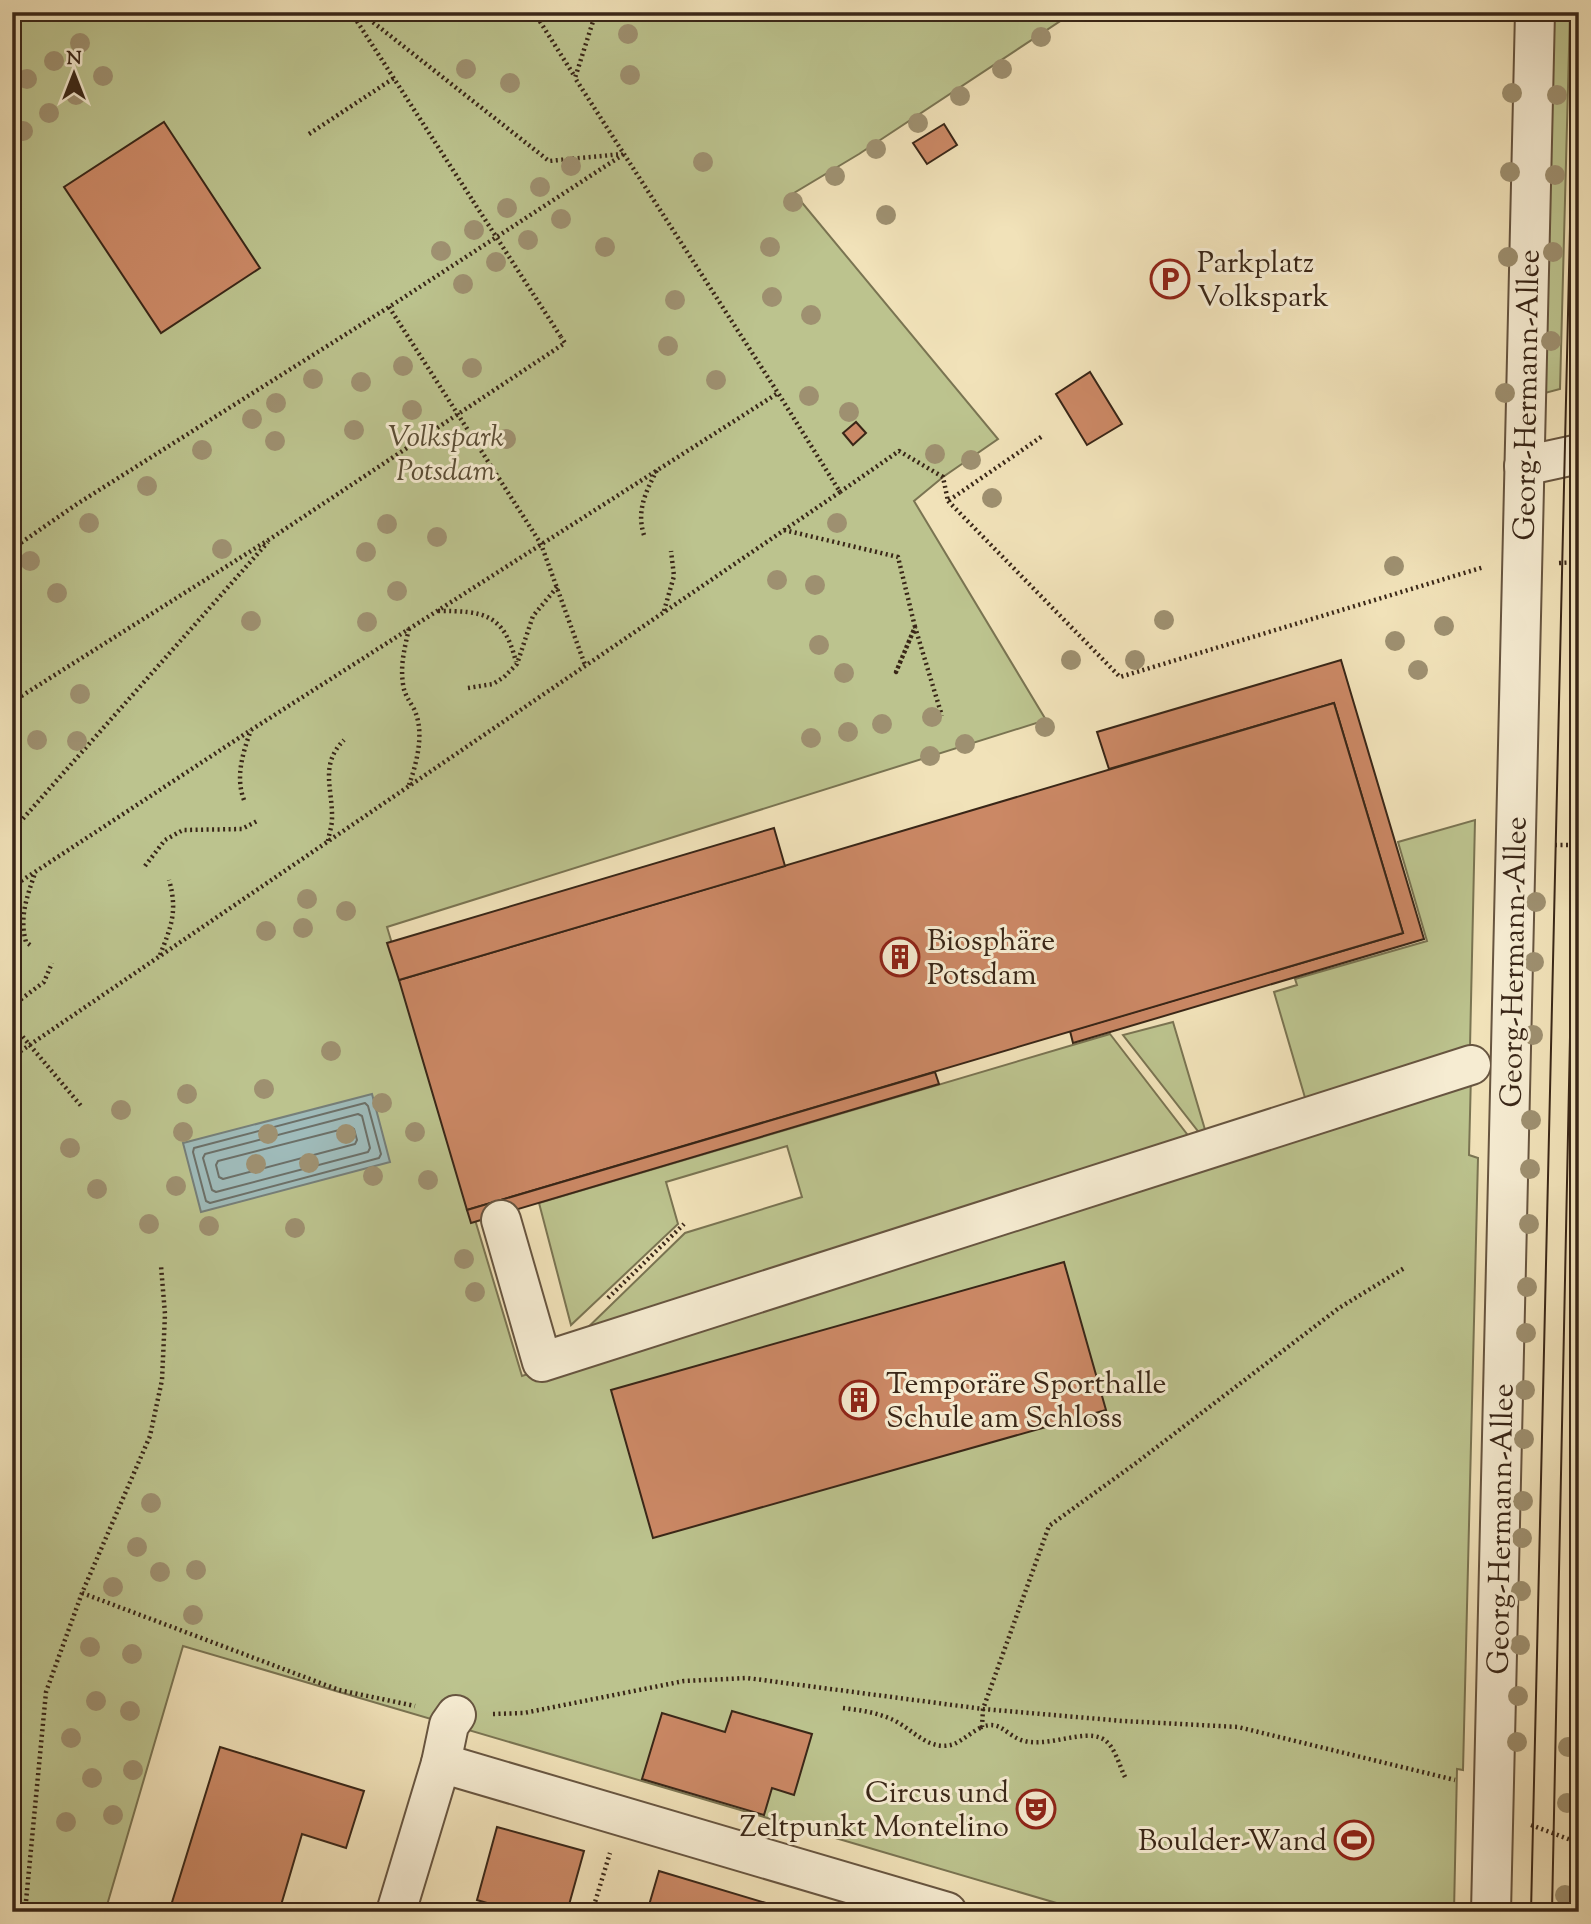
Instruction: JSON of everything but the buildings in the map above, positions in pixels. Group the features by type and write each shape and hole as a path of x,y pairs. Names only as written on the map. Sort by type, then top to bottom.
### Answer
{"street":[{"name":"Georg-Hermann-Allee","path":"1491,1912 1535,12"},
{"path":"1524,466 1579,454"},
{"path":"501,1220 542,1362 1471,1065"},
{"path":"396,1912 441,1763 449,1725 456,1715"},
{"path":"441,1763 947,1912"}],"path":[{"path":"12,702 273,537 565,342 351,12"},
{"path":"360,12 549,161 624,154"},
{"path":"534,12 841,492"},
{"path":"575,78 596,12"},
{"path":"309,134 394,78"},
{"path":"12,549 101,489 624,154"},
{"path":"389,307 541,544 585,665"},
{"path":"12,887 409,628 778,393"},
{"path":"948,501 1044,435"},
{"path":"12,1057 899,451 943,477 948,501 1120,677 1480,568 1579,562"},
{"path":"644,535 641,526 642,505 657,470"},
{"path":"783,530 898,558 942,716"},
{"path":"12,831 273,537"},
{"path":"664,611 674,576 671,551"},
{"path":"468,688 493,684 517,664 533,616 558,586"},
{"path":"437,611 474,611 493,620 512,644 517,664"},
{"path":"896,672 915,626"},
{"path":"408,786 416,764 419,727 403,687 401,664 409,628"},
{"path":"244,800 240,781 242,754 251,730"},
{"path":"328,841 332,819 329,792 331,757 344,740"},
{"path":"145,866 165,840 183,830 242,829 257,821"},
{"path":"30,945 26,942 23,931 24,906 35,872"},
{"path":"159,956 174,916 174,896 169,880"},
{"path":"12,1006 44,982 52,963"},
{"path":"12,1024 82,1107"},
{"path":"599,1307 684,1224"},
{"path":"24,1911 46,1692 82,1593 150,1436 162,1380 165,1314 161,1266"},
{"path":"982,1727 983,1709 1049,1526 1339,1308 1406,1267"},
{"path":"82,1593 339,1690 456,1715 524,1713 684,1682 747,1678 983,1709 1123,1721 1238,1727 1456,1780 1493,1811 1579,1843"},
{"path":"843,1708 892,1719 930,1743 942,1745 954,1744 989,1724 999,1725 1013,1736 1029,1742 1096,1736 1110,1745 1125,1777"},
{"path":"592,1912 621,1816"}],"green space":[{"name":"Volkspark Potsdam","path":"12,12 1074,12 859,154 794,193 998,439 914,501 1046,720 387,927 522,1376 1218,1150 1471,1074 1469,1155 1478,1158 1463,1770 1457,1769 1454,1912 1087,1912 183,1646 105,1912 12,1912"},
{"path":"1553,12 1570,12 1560,389 1545,393"},
{"path":"1475,820 1470,1047 1306,1101 1274,992 1297,985 1295,979 1427,941 1398,842"},
{"path":"1173,1022 1206,1133 1201,1135 1123,1035"},
{"path":"1110,1034 1190,1138 576,1339 685,1233 802,1197 787,1146 666,1182 678,1224 571,1325 539,1203"}],"water":[{"path":"372,1094 390,1162 201,1212 183,1143"}],"tram line":[{"path":"1531,1912 1575,12"},
{"path":"1552,1912 1579,600"}],"place":[{"name":"Parkplatz Volkspark","path":"1170,279"},
{"name":"Biosphäre Potsdam","path":"900,957"},
{"name":"Temporäre Sporthalle Schule am Schloss","path":"859,1400"},
{"name":"Circus und Zeltpunkt Montelino","path":"1036,1809"},
{"name":"Boulder-Wand","path":"1354,1840"}]}
